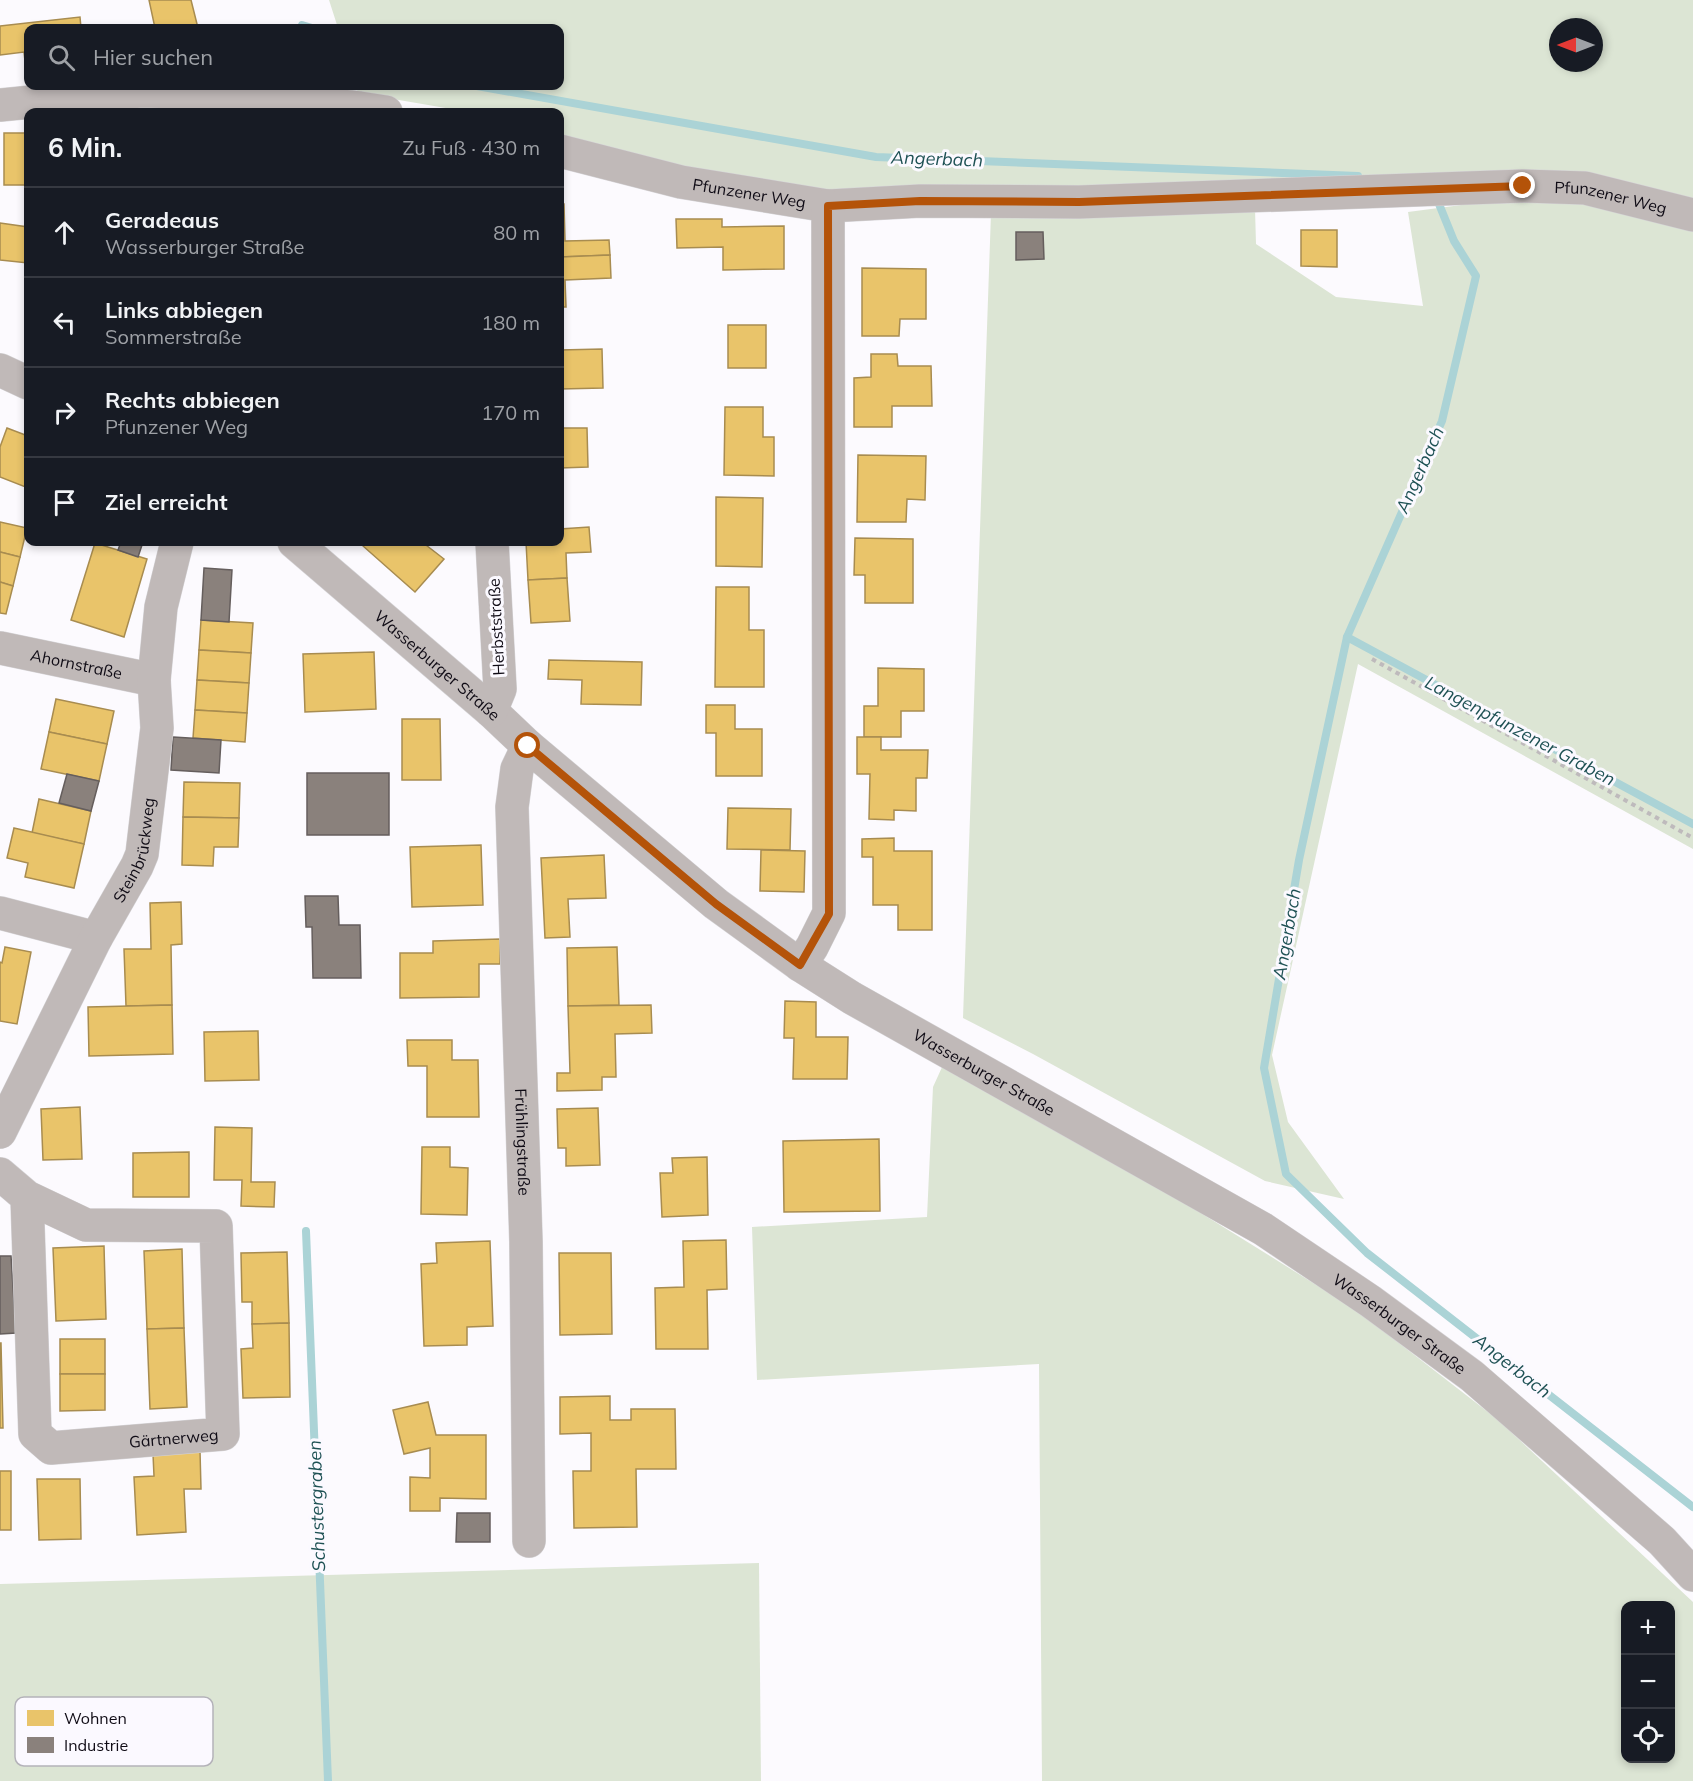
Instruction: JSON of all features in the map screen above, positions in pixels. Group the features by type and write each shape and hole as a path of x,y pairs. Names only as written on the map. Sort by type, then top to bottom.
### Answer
{"street":[{"path":"0,105 141,102 216,93 360,108"},
{"name":"Pfunzener Weg","path":"564,152 681,182 828,206 920,201 1091,201 1523,186 1585,188 1693,215"},
{"path":"800,965 829,914 828,206"},
{"path":"0,370 24,381"},
{"name":"Steinbrückweg","path":"0,1132 96,939 138,866 142,854 157,728 154,680 161,607 176,546"},
{"name":"Wasserburger Straße","path":"299,546 491,711 528,746 716,904 800,965 852,999 1263,1229 1370,1301 1472,1376 1662,1541 1693,1575"},
{"name":"Herbststraße","path":"491,711 500,689 492,546"},
{"name":"Ahornstraße","path":"0,648 154,680"},
{"name":"Frühlingstraße","path":"528,746 517,769 512,807 526,1242 529,1541"},
{"path":"0,913 96,939"},
{"name":"Gärtnerweg","path":"0,1174 27,1197 86,1225 216,1226 224,1434 51,1448 35,1434 27,1197"}],"path":[{"path":"1372,659 1693,838"}],"green space":[{"path":"329,0 1693,0 1693,208 1641,196 828,191 695,171 564,137 564,108 446,108 358,93 357,90 564,90 564,24 337,24"},
{"path":"1530,196 1582,199 1693,226 1693,849 1358,664 1272,1055 1288,1122 1344,1199 1265,1181 963,1018 991,213 1255,209 1256,244 1336,297 1423,306 1408,212"},
{"path":"943,1065 1151,1182 1355,1309 1497,1419 1693,1602 1693,1781 1042,1781 1039,1364 757,1380 752,1227 927,1217 933,1087"},
{"path":"759,1563 761,1781 0,1781 0,1584"}],"building: Wohnen":[{"path":"149,0 191,0 197,24 154,24"},
{"path":"80,17 81,24 24,24 24,52 0,55 0,26"},
{"path":"4,133 24,133 24,185 4,185"},
{"path":"564,204 565,241 609,240 610,255 564,257"},
{"path":"676,219 722,219 722,227 784,226 784,269 723,270 723,247 677,248"},
{"path":"0,223 24,226 24,263 0,260"},
{"path":"1301,230 1337,230 1337,267 1301,266"},
{"path":"610,255 611,278 565,280 566,307 564,307 564,257"},
{"path":"862,268 926,269 926,319 900,319 899,336 862,336"},
{"path":"728,325 766,325 766,368 728,368"},
{"path":"602,349 603,388 564,389 564,350"},
{"path":"871,354 897,354 898,366 931,366 932,406 892,406 892,427 854,427 854,378 871,377"},
{"path":"725,407 763,407 763,437 774,437 774,476 724,475"},
{"path":"7,428 24,434 24,486 0,477 0,447"},
{"path":"564,428 587,428 588,467 564,468"},
{"path":"858,455 926,456 925,500 907,499 906,522 857,522"},
{"path":"716,497 763,498 762,567 716,566"},
{"path":"0,522 24,527 20,557 0,552"},
{"path":"589,527 591,552 566,553 567,578 528,580 526,546 564,546 564,529"},
{"path":"855,538 913,539 913,603 865,603 865,575 854,575"},
{"path":"94,546 105,546 147,559 124,637 71,620"},
{"path":"363,546 427,546 444,559 415,592"},
{"path":"0,552 20,557 13,586 0,582"},
{"path":"567,578 570,621 531,623 528,580"},
{"path":"0,582 13,586 6,614 0,613"},
{"path":"716,587 749,587 749,630 764,630 764,687 715,687"},
{"path":"201,620 253,623 251,653 199,650"},
{"path":"199,650 251,653 249,683 197,680"},
{"path":"374,652 376,709 305,712 303,654"},
{"path":"549,660 642,662 641,705 581,704 582,680 548,679"},
{"path":"878,668 924,669 924,711 901,711 901,737 864,737 864,706 878,706"},
{"path":"197,680 249,683 247,713 195,710"},
{"path":"56,699 114,711 107,744 49,732"},
{"path":"706,705 735,705 735,729 762,729 762,776 716,776 716,733 706,733"},
{"path":"195,710 247,713 245,742 193,738"},
{"path":"402,719 440,719 441,780 402,780"},
{"path":"49,732 107,744 99,781 41,769"},
{"path":"857,737 881,737 881,750 928,750 927,778 916,778 916,811 894,810 894,820 869,819 870,774 857,774"},
{"path":"184,782 240,783 239,818 183,817"},
{"path":"39,799 91,811 84,844 32,833"},
{"path":"728,808 791,809 790,850 727,849"},
{"path":"183,817 239,818 238,847 214,847 213,866 182,865"},
{"path":"14,828 84,844 74,888 25,877 28,863 7,858"},
{"path":"894,838 894,851 932,851 932,930 898,930 898,905 873,905 873,857 862,857 862,839"},
{"path":"481,845 483,905 412,907 410,847"},
{"path":"761,850 805,851 804,892 760,891"},
{"path":"604,855 606,898 568,899 570,937 545,938 541,858"},
{"path":"181,902 182,944 171,945 172,1005 126,1006 124,949 151,949 150,903"},
{"path":"500,939 500,964 479,964 479,997 400,998 400,953 433,953 433,941"},
{"path":"5,947 31,952 17,1024 0,1021 0,962 2,963"},
{"path":"617,947 619,1005 568,1006 567,948"},
{"path":"785,1001 816,1002 816,1037 848,1037 847,1079 793,1079 794,1038 784,1038"},
{"path":"172,1005 173,1054 89,1056 88,1007"},
{"path":"651,1005 652,1033 615,1034 616,1077 602,1077 602,1090 557,1091 557,1073 570,1073 568,1006"},
{"path":"258,1031 259,1080 205,1081 204,1032"},
{"path":"407,1040 452,1040 452,1060 478,1060 479,1117 427,1117 427,1066 408,1066"},
{"path":"80,1107 82,1159 43,1160 41,1109"},
{"path":"598,1108 600,1165 566,1166 566,1148 558,1148 557,1109"},
{"path":"215,1127 252,1128 251,1182 275,1182 274,1207 241,1206 242,1180 214,1180"},
{"path":"879,1139 880,1211 784,1212 783,1141"},
{"path":"422,1147 450,1147 450,1167 468,1168 467,1215 421,1214"},
{"path":"189,1152 189,1197 133,1197 133,1153"},
{"path":"707,1157 708,1215 662,1217 660,1173 673,1173 672,1158"},
{"path":"726,1240 727,1289 707,1290 708,1349 656,1349 655,1288 684,1287 683,1241"},
{"path":"490,1241 493,1326 467,1327 467,1345 424,1346 421,1264 437,1263 436,1243"},
{"path":"104,1246 106,1319 56,1321 53,1248"},
{"path":"182,1249 184,1328 147,1329 144,1251"},
{"path":"287,1252 289,1323 252,1324 252,1302 242,1302 241,1253"},
{"path":"559,1253 611,1253 612,1334 560,1335"},
{"path":"289,1323 290,1397 243,1398 241,1349 253,1348 252,1324"},
{"path":"184,1328 187,1407 150,1409 147,1329"},
{"path":"60,1339 105,1339 105,1374 60,1374"},
{"path":"1,1343 3,1428 0,1428"},
{"path":"60,1374 105,1374 105,1410 60,1411"},
{"path":"610,1396 610,1420 631,1420 631,1409 675,1409 676,1469 636,1469 637,1527 574,1528 573,1471 591,1471 591,1433 560,1434 560,1397"},
{"path":"428,1402 436,1435 486,1435 486,1499 440,1498 440,1511 410,1511 410,1477 430,1478 430,1448 404,1454 393,1410"},
{"path":"200,1451 201,1489 184,1489 186,1532 137,1535 134,1477 154,1476 153,1454"},
{"path":"0,1471 11,1471 11,1530 0,1530"},
{"path":"37,1479 80,1479 81,1539 39,1540"}],"building: Industrie":[{"path":"1016,232 1043,232 1044,259 1016,260"},
{"path":"120,546 142,546 138,557 118,550"},
{"path":"204,568 232,570 229,622 201,620"},
{"path":"173,737 221,740 219,773 171,770"},
{"path":"307,773 389,773 389,835 307,835"},
{"path":"67,774 99,781 91,811 59,803"},
{"path":"305,896 338,896 339,925 360,925 361,978 313,978 312,927 306,927"},
{"path":"0,1256 11,1256 16,1333 0,1334"},
{"path":"457,1513 490,1513 490,1542 456,1542"}],"waterway":[{"name":"Angerbach","path":"499,90 876,157 1358,176"},
{"name":"Angerbach","path":"1439,204 1454,241 1476,276 1442,421 1347,637 1299,860 1264,1068 1286,1174 1367,1253 1693,1507"},
{"name":"Langenpfunzener Graben","path":"1347,637 1693,824"},
{"name":"Schustergraben","path":"306,1231 328,1781"}],"route":[{"path":"528,746 716,904 800,965 829,914 828,206 920,201 1079,202 1523,186"}]}
